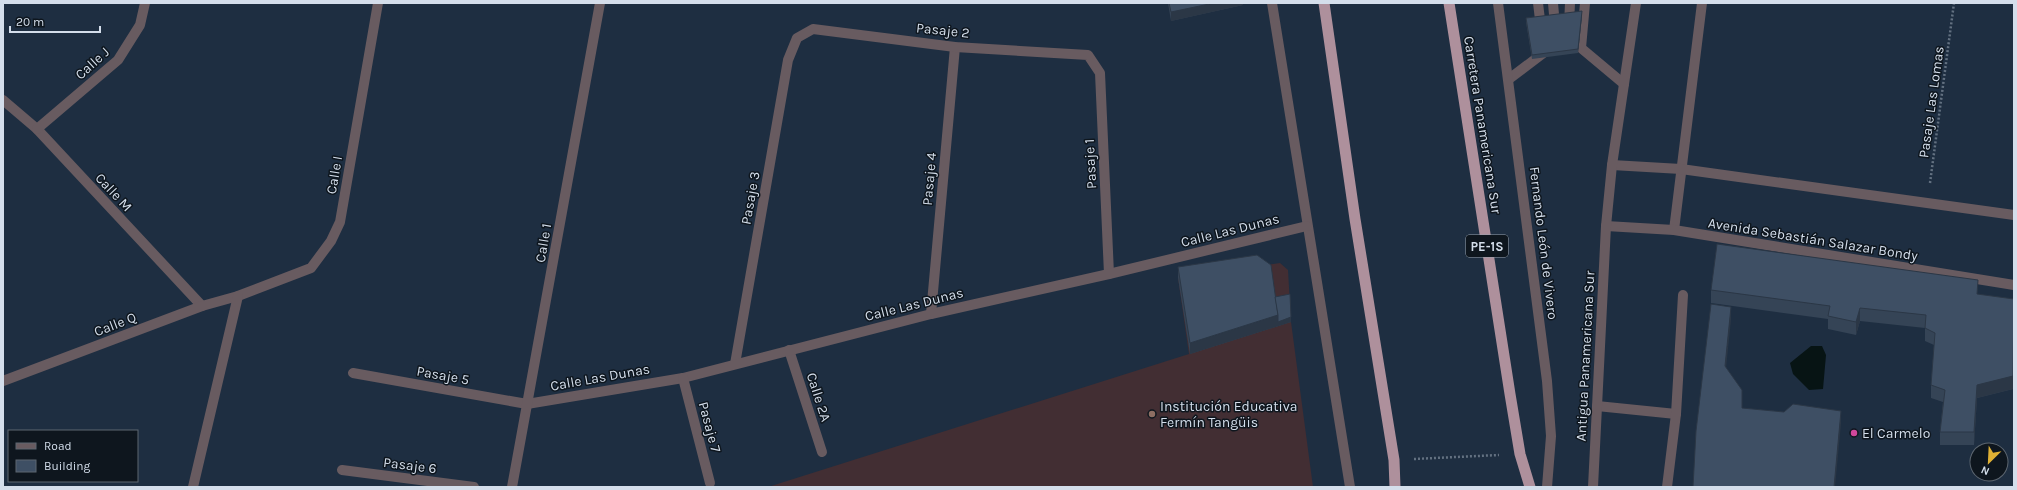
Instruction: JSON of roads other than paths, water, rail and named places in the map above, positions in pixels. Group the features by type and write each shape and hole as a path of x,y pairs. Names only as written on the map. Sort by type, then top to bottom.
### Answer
{"highway":[{"path":"1324,3 1355,218 1394,460 1395,487"},
{"name":"Carretera Panamericana Sur","path":"1449,3 1520,454 1530,487"}],"street":[{"name":"Calle J","path":"37,129 118,60 140,25 145,3"},
{"name":"Calle I","path":"238,296 310,268 332,241 340,222 378,3"},
{"name":"Calle 1","path":"512,487 600,3"},
{"path":"1272,3 1350,487"},
{"name":"Fernando León de Vivero","path":"1498,3 1547,381 1552,436 1547,487"},
{"path":"1538,3 1544,52"},
{"path":"1509,79 1544,52 1556,39 1553,3"},
{"path":"1570,3 1569,36 1624,84"},
{"path":"1581,48 1585,3"},
{"path":"1674,230 1702,3"},
{"name":"Antigua Panamericana Sur","path":"1593,487 1606,226 1612,165 1635,4"},
{"name":"Pasaje 2","path":"798,38 813,29 955,47 1088,55"},
{"name":"Pasaje 3","path":"735,364 788,60 798,38"},
{"name":"Pasaje 4","path":"931,314 955,47"},
{"name":"Pasaje 1","path":"1088,55 1100,73 1109,274"},
{"name":"Calle M","path":"3,100 37,129 202,306"},
{"path":"1612,165 1681,169 2014,215"},
{"name":"Calle Las Dunas","path":"527,404 683,378 931,314 1109,274 1307,226"},
{"name":"Avenida Sebastián Salazar Bondy","path":"1606,226 1674,230 2014,285"},
{"path":"1667,487 1676,414 1683,294"},
{"name":"Calle Q","path":"3,382 202,306 238,296"},
{"path":"192,487 238,296"},
{"name":"Calle 2A","path":"789,350 822,452"},
{"name":"Pasaje 5","path":"353,374 527,404"},
{"name":"Pasaje 7","path":"683,378 710,483"},
{"path":"1597,406 1676,414"},
{"name":"Pasaje 6","path":"342,470 474,487"}],"place":[{"name":"Institución Educativa Fermín Tangüis","path":"1152,414"},
{"name":"El Carmelo","path":"1854,433"}]}
